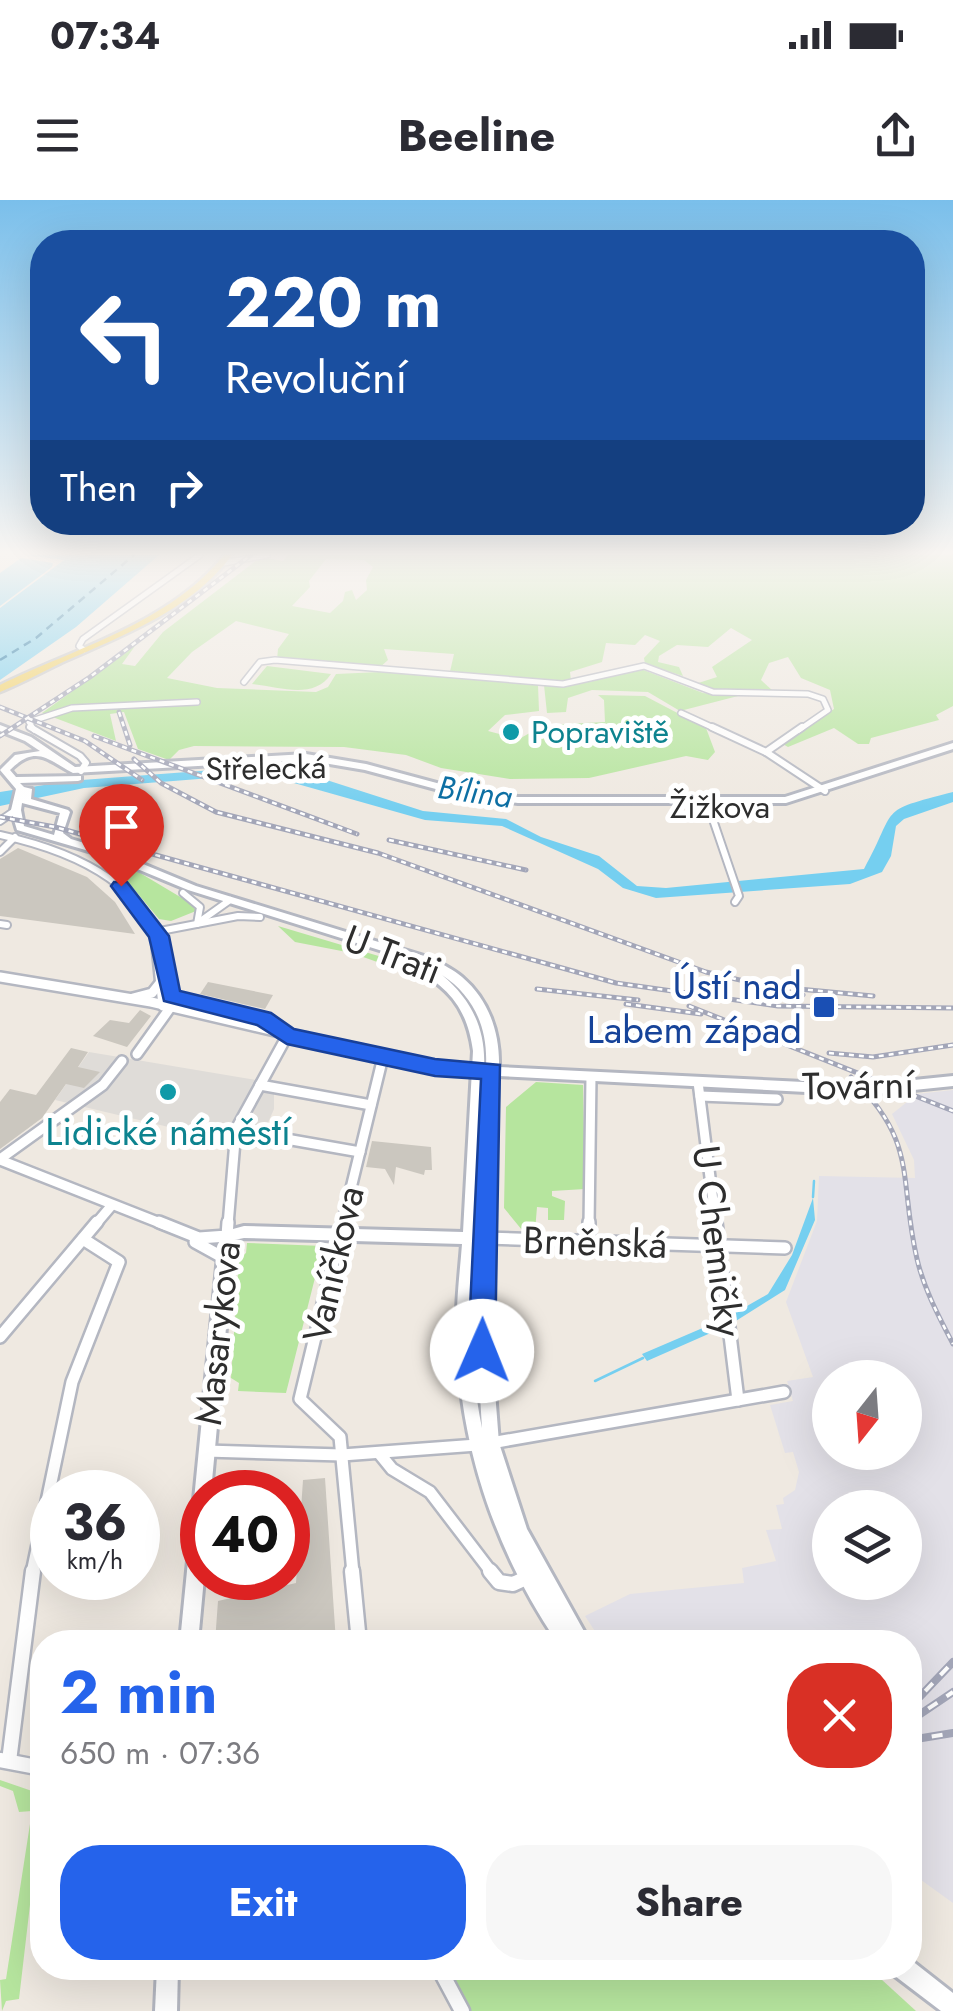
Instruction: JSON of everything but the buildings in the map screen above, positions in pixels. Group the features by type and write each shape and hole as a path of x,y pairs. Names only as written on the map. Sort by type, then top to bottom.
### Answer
{"main road":[{"path":"0,692 107,640"}],"street":[{"path":"83,640 79,646 84,650"},
{"path":"261,657 326,670 564,684 644,666 695,689 808,694 828,705 824,714 766,752"},
{"path":"244,682 260,662 270,661"},
{"path":"82,771 86,763 80,756 29,727 29,722 72,708 197,702"},
{"path":"680,714 766,752 825,790"},
{"path":"0,731 59,758 60,766 0,821"},
{"path":"0,731 20,745 18,757 5,770 22,799 16,824 110,854"},
{"name":"Žižkova","path":"707,805 767,802 825,790 882,766 953,749"},
{"name":"Žižkova","path":"480,800 707,805 808,802 953,749"},
{"path":"18,757 48,753"},
{"name":"Střelecká","path":"60,766 82,771 238,758 306,757 357,764 480,800"},
{"name":"Střelecká","path":"12,780 100,778 250,763 304,762 352,769 480,800"},
{"path":"0,810 22,799 65,812 58,834 68,841"},
{"path":"707,805 737,899"},
{"path":"0,835 62,850 105,874 145,912 166,954 171,996 138,1054"},
{"path":"0,852 15,838"},
{"name":"U Trati","path":"110,854 183,892 399,950 448,973 485,1013 492,1038 485,1071"},
{"name":"U Trati","path":"110,854 260,917 398,958 436,976 471,1013 485,1071"},
{"path":"183,892 200,907 196,924"},
{"name":"U Trati","path":"196,924 227,903"},
{"name":"U Trati","path":"155,932 260,917"},
{"path":"155,932 160,983 167,1006"},
{"path":"0,978 129,998 382,1056 485,1071 478,1238 484,1444 494,1505 526,1578 559,1630"},
{"path":"129,998 152,992 160,983"},
{"path":"171,996 264,1019 287,1036"},
{"name":"Masarykova","path":"190,1630 236,1129 287,1036"},
{"name":"Vaníčkova","path":"342,1455 337,1431 300,1399 382,1056"},
{"path":"0,1159 103,1085 122,1061"},
{"name":"Tovární","path":"485,1071 592,1076 699,1089 764,1086 865,1090 953,1080"},
{"path":"589,1242 592,1076"},
{"path":"260,1085 371,1105"},
{"path":"699,1089 778,1100"},
{"name":"U Chemičky","path":"699,1089 738,1400"},
{"path":"269,1136 360,1152"},
{"path":"0,1159 156,1224 224,1258"},
{"path":"0,1337 112,1205"},
{"path":"156,1224 199,1238 226,1236"},
{"name":"Brněnská","path":"226,1236 244,1232 340,1234 785,1248"},
{"path":"30,1766 5,1761 45,1480 81,1351 119,1262 83,1239"},
{"path":"205,1451 342,1455 484,1444 784,1392"},
{"path":"484,1444 525,1545 574,1630"},
{"path":"378,1453 430,1492 499,1582 513,1584 526,1578"},
{"path":"342,1455 357,1630"},
{"path":"166,2011 167,1980"},
{"path":"445,1980 462,2011"},
{"path":"919,1980 953,2007"}],"shaded area":[{"name":"Lidické náměstí","path":"89,1052 274,1083 274,1109 257,1148 55,1100"},
{"path":"953,1090 953,1903 922,1881 922,1630 594,1630 585,1616 630,1594 744,1583 742,1568 776,1561 766,1530 782,1529 776,1505 784,1504 783,1498 795,1490 799,1472 793,1452 785,1453 770,1405 793,1401 787,1381 812,1377 812,1470 922,1470 922,1360 812,1360 812,1374 786,1302 817,1221 819,1176 915,1178 914,1160 892,1114 917,1094"}],"green space":[{"path":"157,640 210,640 167,678 217,688 316,692 328,687 336,674 380,672 538,685 539,711 505,715 488,731 519,739 544,725 605,722 604,700 598,695 645,696 706,728 715,752 708,760 686,756 589,778 510,779 441,768 406,755 344,747 194,746 179,750 169,760 138,749 124,712 110,714 116,741 42,713 135,646 122,664 135,666"},
{"path":"285,640 640,640 635,645 606,643 602,662 570,672 571,681 449,676 454,654 384,649 388,660 378,669 277,660 278,649"},
{"path":"656,640 717,640 708,647 677,645 659,656 658,662 679,667 683,676 645,664 644,658 660,641"},
{"path":"752,640 953,640 953,706 936,715 939,720 871,738 869,744 858,744 834,728 788,747 781,743 834,709 830,690 801,678 788,657 769,663 761,680 773,691 718,690 692,685 717,677 712,667"},
{"path":"267,666 331,674 324,682 306,689 252,684"},
{"path":"641,669 703,693 738,696 680,711 648,692 592,690 568,698 566,712 547,713 544,685"},
{"path":"97,857 120,861 192,904 196,911 171,921 159,919 123,876 125,873"},
{"path":"278,926 402,963 408,973 352,953 295,942"},
{"path":"536,1082 583,1085 585,1189 552,1191 552,1196 565,1201 564,1220 548,1220 548,1208 537,1207 535,1231 522,1230 504,1208 506,1107"},
{"path":"247,1243 323,1246 286,1393 238,1391 239,1383 231,1378 239,1258 246,1253"},
{"path":"0,1780 30,1790 30,1811 19,1812 13,1791 0,1786"},
{"path":"30,1824 30,1905 19,1999 6,2001 2,2011 0,1980 6,1979"},
{"path":"445,1980 882,1980 916,2011 462,2011"}],"water":[{"path":"0,640 58,640 0,680"},
{"path":"280,765 423,811 506,819 541,837 599,856 637,886 666,888 864,869 892,814 953,792 953,802 904,819 896,826 891,856 882,872 850,884 656,898 623,888 598,869 502,826 425,820 262,774 84,788 0,806 0,792 69,781"},
{"path":"813,1198 815,1220 785,1290 731,1324 647,1361 642,1354 726,1318 768,1294 792,1255"}],"waterway":[{"path":"813,1197 814,1181"},
{"path":"595,1381 643,1358"}],"ferry route":[{"path":"0,660 34,640"}],"railway":[{"path":"27,718 139,640"},
{"path":"0,707 27,718"},
{"path":"119,712 130,745"},
{"path":"0,736 27,718"},
{"path":"27,718 85,741 142,780"},
{"path":"94,736 357,834"},
{"path":"134,759 161,783 216,812 378,853 706,972 803,995"},
{"path":"0,817 55,827 616,983 778,1006 953,1008"},
{"path":"389,840 526,870"},
{"path":"788,988 873,996"},
{"path":"537,989 638,1000"},
{"path":"626,1004 701,1014"},
{"path":"689,1006 953,1111"},
{"path":"829,1053 873,1057 953,1045"},
{"path":"851,1077 873,1100 897,1142 920,1270 953,1344"},
{"path":"922,1694 953,1662"},
{"path":"922,1713 953,1692"},
{"path":"922,1738 953,1733"}],"place":[{"name":"Popraviště","path":"511,732"},
{"name":"Ústí nad Labem západ","path":"824,1007"},
{"name":"Lidické náměstí","path":"168,1092"}],"route":[{"path":"121,886 145,912 159,936 171,996 264,1019 287,1036 435,1068 492,1071 482,1351"}],"water label":[{"name":"Bílina","path":"475,792"}]}
